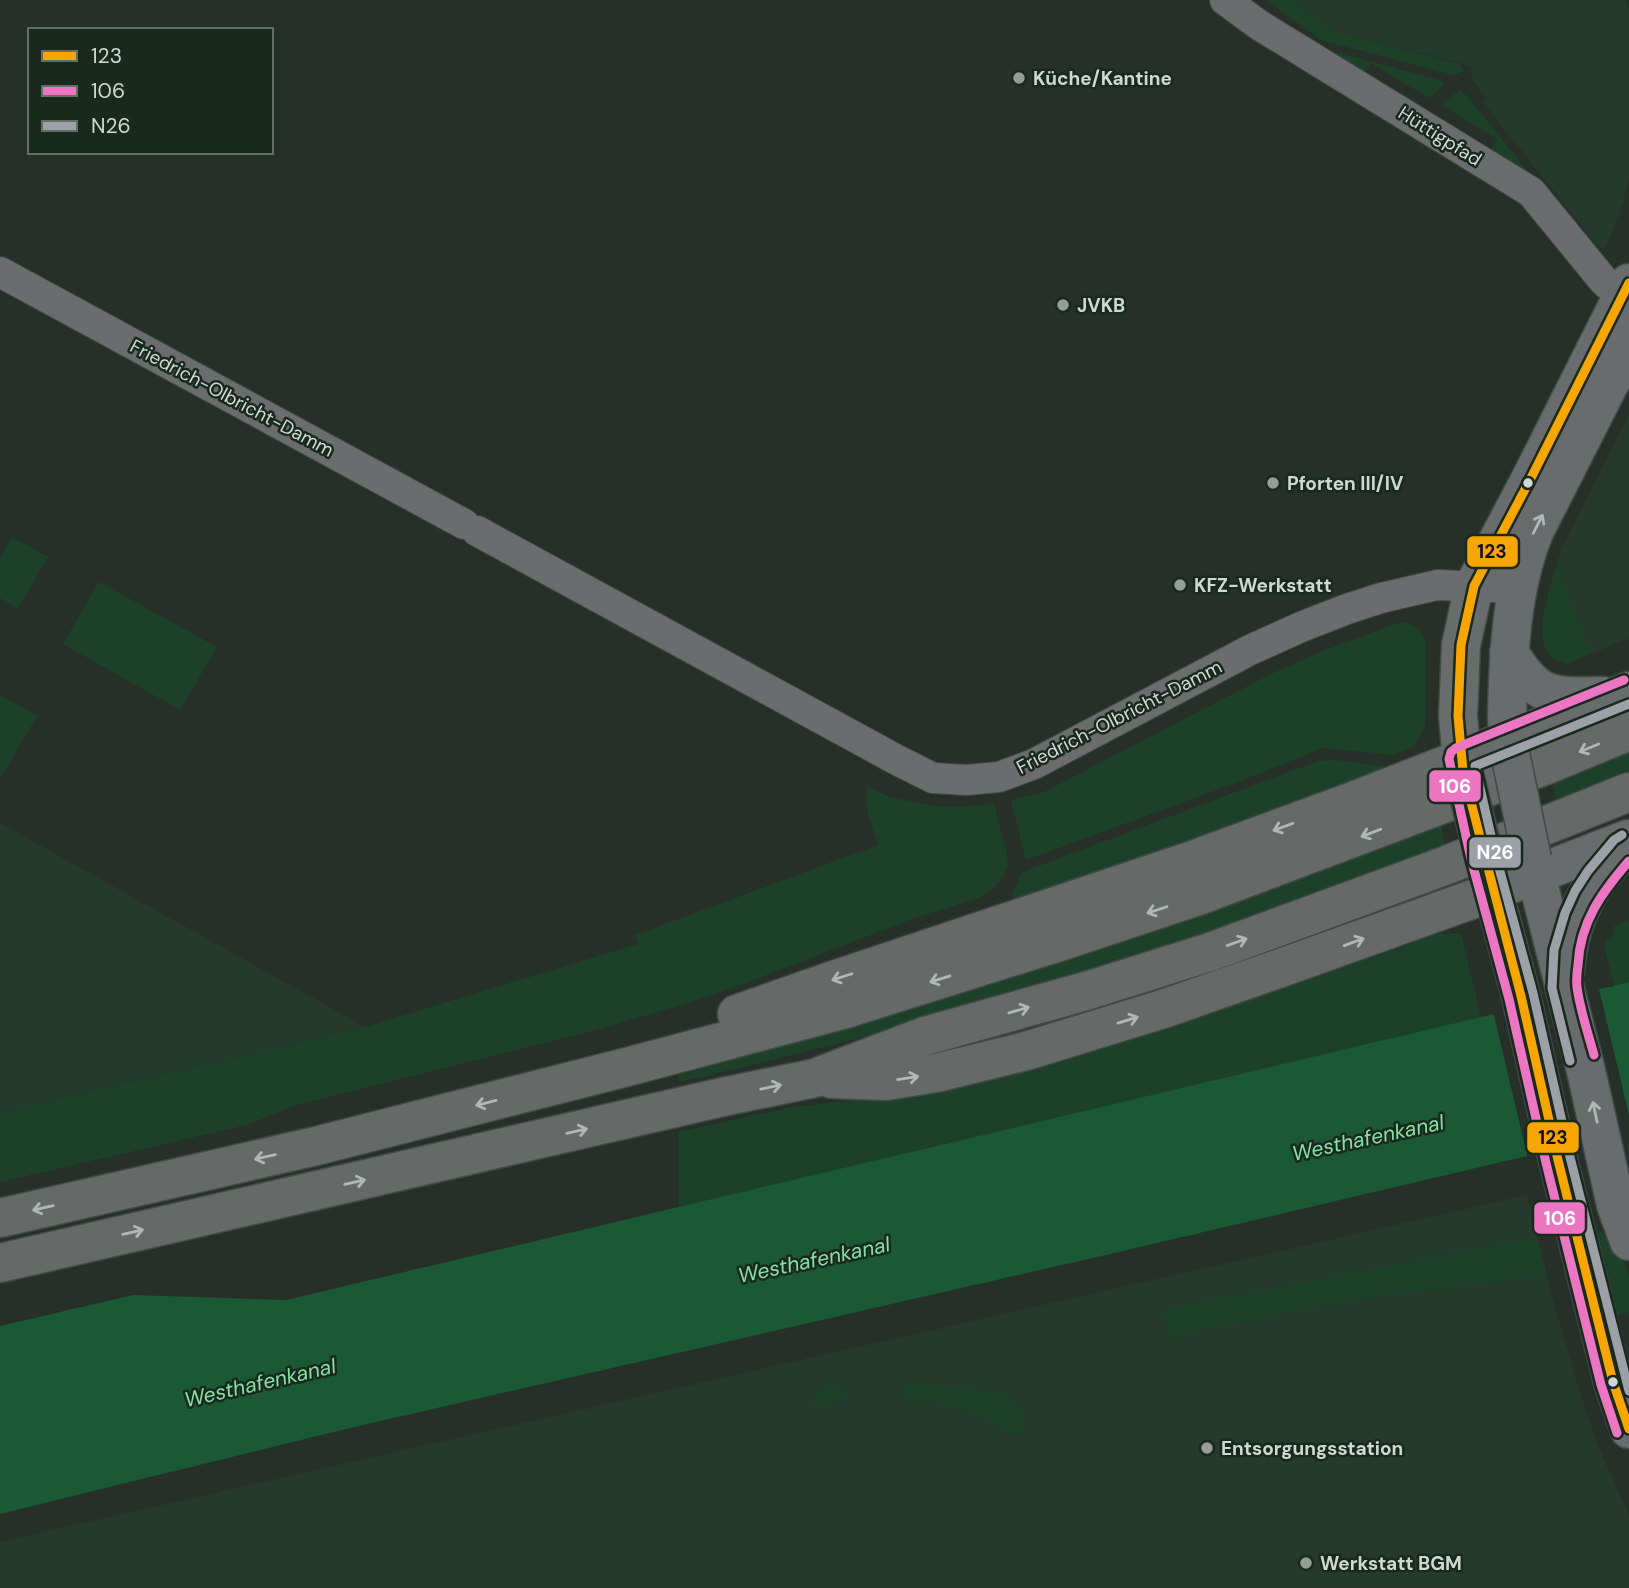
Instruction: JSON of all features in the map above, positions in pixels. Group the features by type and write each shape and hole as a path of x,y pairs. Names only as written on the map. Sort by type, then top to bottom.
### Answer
{"highway":[{"path":"0,1218 317,1146 623,1068 842,1010 1059,942 1201,895 1549,764 1625,706"},
{"path":"623,1068 661,1041 1190,861 1353,801 1462,765"},
{"path":"0,1264 816,1078 925,1036 1086,991 1210,952 1447,865 1629,792"},
{"path":"816,1078 886,1081 936,1073 1026,1051 1191,999 1491,884"}],"main road":[{"path":"1627,294 1474,586 1461,645 1458,716 1462,765 1521,996 1613,1382 1629,1429"},
{"path":"1629,345 1534,532 1524,559 1517,589 1509,652 1506,728 1534,867 1587,1075 1616,1205 1629,1241"},
{"path":"1509,652 1526,677 1541,689 1563,697 1625,706"},
{"path":"1462,765 1625,706"},
{"path":"1491,884 1534,867 1629,838"},
{"path":"1564,986 1566,953 1576,917 1597,879 1629,845"},
{"path":"1572,1216 1616,1205"}],"street":[{"name":"Hüttigpfad","path":"1225,0 1270,32 1531,192 1597,274 1627,294"},
{"name":"Friedrich-Olbricht-Damm","path":"0,272 933,778 966,780 999,777 1034,764 1250,650 1324,618 1381,598 1437,584 1517,589"}],"shaded area":[{"path":"1266,0 1293,0 1336,32 1459,64 1464,71 1452,76 1321,40"},
{"path":"1293,0 1625,0 1629,10 1629,180 1611,236 1604,248 1597,246 1483,102 1487,98 1472,80 1471,66 1336,32"},
{"path":"1336,52 1445,83 1429,98 1371,63 1363,77 1332,58"},
{"path":"1460,90 1535,180 1490,153 1497,139 1441,105"},
{"path":"1629,415 1629,638 1567,664 1552,659 1544,645 1542,628 1550,586 1562,548"},
{"path":"12,537 48,557 18,609 0,598 0,558"},
{"path":"1557,567 1591,653 1567,664 1552,659 1544,644 1543,635 1546,605"},
{"path":"99,582 217,647 180,710 63,644"},
{"path":"1401,622 1419,629 1426,641 1425,726 1413,747 1394,755 1323,748 1026,860 1011,800 1044,792 1269,675 1322,651"},
{"path":"1,695 37,716 0,779 0,697"},
{"path":"1629,745 1629,777 1558,806 1551,777"},
{"path":"1335,760 1399,768 1016,903 1012,894 1022,873 1028,870 1319,761"},
{"path":"868,786 889,797 935,806 994,804 1007,854 1008,867 1002,878 981,897 912,919 733,988 671,1008 592,1031 293,1106 247,1125 0,1182 0,1112 365,1027 638,944 635,935 878,845 868,816"},
{"path":"1440,821 1446,851 1275,913 1109,967 967,1009 679,1082 678,1072"},
{"path":"0,823 365,1027 0,1112"},
{"path":"1629,920 1629,982 1614,986 1604,945 1612,938 1615,925"},
{"path":"1461,933 1479,1018 679,1208 678,1132 793,1107 888,1096 1348,965 1426,937"},
{"path":"1527,1195 1553,1301 1583,1402 1599,1448 1629,1516 1629,1588 0,1588 0,1542"},
{"path":"1593,1232 1602,1232 1618,1249 1629,1278 1629,1312 1609,1318"},
{"path":"1537,1237 1547,1275 1356,1299 1169,1337 1162,1309"},
{"path":"914,1382 1001,1392 1016,1400 1024,1421 1023,1434 1013,1435 986,1419 960,1409 900,1396 903,1385"},
{"path":"842,1385 845,1400 813,1407 816,1392 825,1387"}],"water":[{"name":"Westhafenkanal","path":"1629,982 1629,1132 350,1428 0,1514 0,1326 133,1295 286,1300"}],"pier":[{"path":"1613,982 1614,986 1599,989 1629,1115 1629,1135 1528,1159 1493,1011"}],"transit line":[{"name":"123","path":"1629,283 1474,586 1461,645 1458,716 1463,771 1521,996 1613,1382 1629,1429"},
{"name":"106","path":"1617,1433 1601,1385 1509,999 1471,859 1449,759 1456,748 1624,680"},
{"name":"N26","path":"1629,704 1475,766 1629,1391"},
{"name":"N26","path":"1570,1061 1552,988 1554,950 1575,891 1614,840 1622,835"},
{"name":"106","path":"1594,1055 1577,987 1580,949 1594,908 1629,861"}],"place":[{"name":"Küche/Kantine","path":"1019,78"},
{"name":"JVKB","path":"1063,305"},
{"name":"Pforten III/IV","path":"1273,483"},
{"name":"KFZ-Werkstatt","path":"1180,585"},
{"name":"Entsorgungsstation","path":"1207,1448"},
{"name":"Werkstatt BGM","path":"1306,1563"}]}
